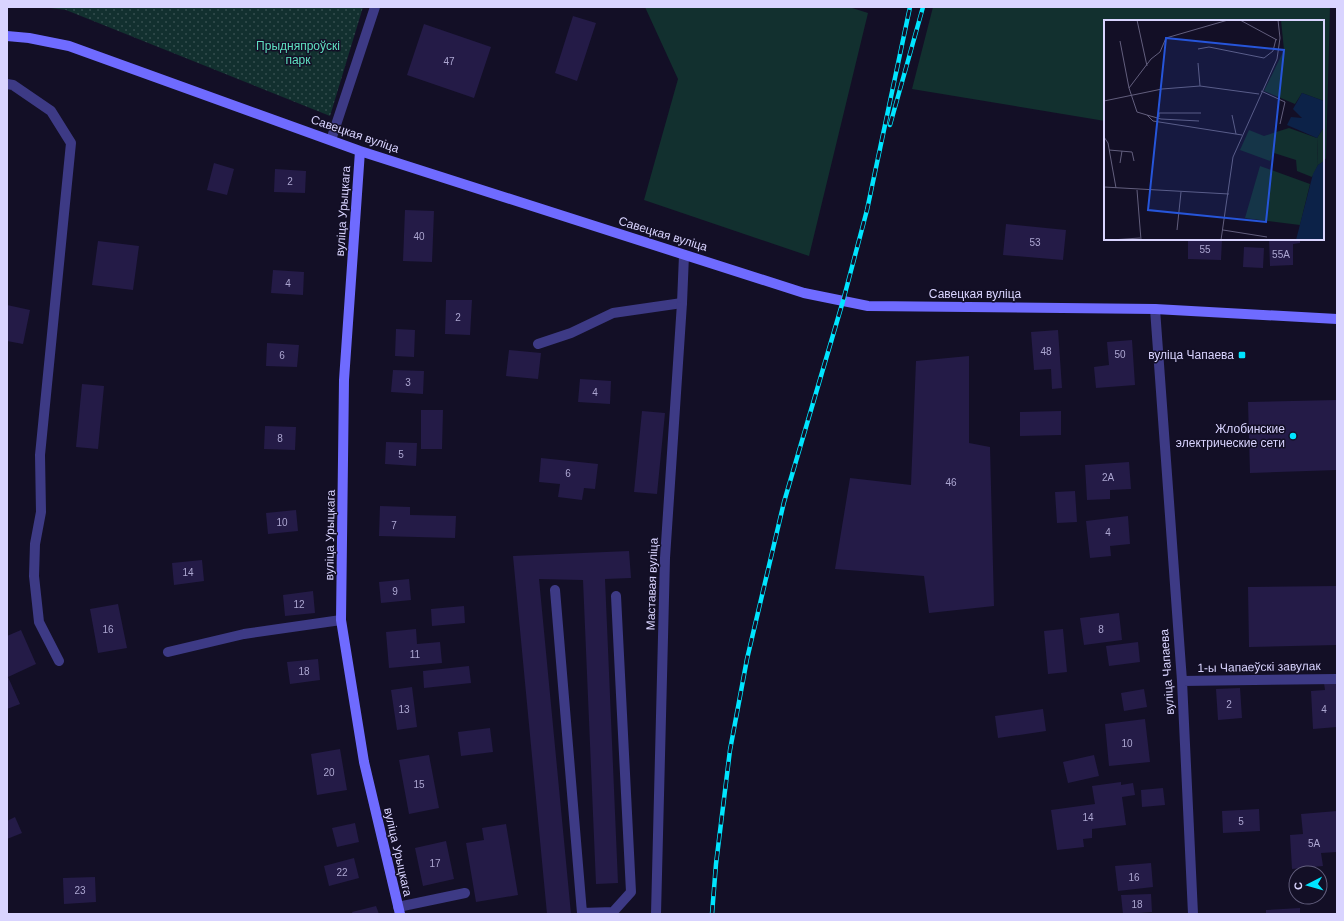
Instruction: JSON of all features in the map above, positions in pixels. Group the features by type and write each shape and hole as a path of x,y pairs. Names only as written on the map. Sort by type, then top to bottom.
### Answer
{"main road":[{"name":"Савецкая вуліца","path":"7,36 29,38 70,46 360,151 684,255 732,268 804,293 868,306 1155,309 1337,318"},
{"name":"вуліца Урыцкага","path":"360,151 344,380 342,620 364,762 399,911"}],"street":[{"path":"331,140 375,7"},
{"path":"7,84 13,85 51,111 71,143 40,455 42,512 35,544 34,576 39,622 59,661"},
{"name":"Маставая вуліца","path":"656,914 665,558 684,255"},
{"path":"538,344 571,333 614,313 682,303"},
{"name":"вуліца Чапаева","path":"1155,309 1182,681 1193,914"},
{"path":"555,590 582,913 613,913 631,892 616,596"},
{"path":"168,652 244,634 342,620"},
{"name":"1-ы Чапаеўскі завулак","path":"1182,681 1337,679"},
{"path":"399,911 465,893"}],"green space":[{"name":"Прыдняпроўскі парк","path":"43,7 363,7 330,116 66,10"},
{"path":"645,7 849,7 868,13 809,256 644,200 678,79"},
{"path":"933,7 1330,7 1326,159 1324,158 1324,20 1104,20 1104,121 912,89"}],"building":[{"path":"573,16 596,23 577,81 555,73"},
{"path":"424,24 491,47 474,98 407,75"},
{"path":"214,163 234,169 227,195 207,190"},
{"path":"275,169 306,171 305,193 274,192"},
{"path":"405,210 434,211 432,262 403,261"},
{"path":"1006,224 1066,230 1063,260 1003,255"},
{"path":"1188,240 1222,240 1221,260 1188,259"},
{"path":"1269,240 1300,240 1300,243 1293,244 1293,265 1270,266"},
{"path":"98,241 139,246 133,290 92,285"},
{"path":"1244,247 1264,248 1263,268 1243,267"},
{"path":"273,270 304,272 303,295 271,293"},
{"path":"446,300 472,300 470,335 445,334"},
{"path":"7,305 30,310 23,344 7,341"},
{"path":"396,329 415,330 414,357 395,356"},
{"path":"1058,330 1062,388 1052,389 1051,369 1034,370 1031,332"},
{"path":"1132,340 1135,385 1096,388 1094,367 1109,365 1107,342"},
{"path":"267,343 299,345 297,367 266,366"},
{"path":"509,350 541,353 538,379 506,376"},
{"path":"969,356 969,443 990,447 994,606 929,613 924,576 835,569 850,478 911,485 916,361"},
{"path":"393,370 424,371 423,394 391,392"},
{"path":"580,379 611,381 610,404 578,402"},
{"path":"82,384 104,386 98,449 76,447"},
{"name":"Жлобинские электрические сети","path":"1337,400 1337,470 1250,473 1248,402"},
{"path":"421,410 443,410 442,449 421,449"},
{"path":"642,411 665,413 657,494 634,492"},
{"path":"1061,411 1061,435 1020,436 1020,412"},
{"path":"265,426 296,427 295,450 264,449"},
{"path":"386,442 417,443 416,466 385,464"},
{"path":"541,458 598,464 595,489 584,488 582,500 558,497 560,484 539,482"},
{"path":"1129,462 1131,489 1110,490 1110,499 1087,500 1085,465"},
{"path":"1075,491 1077,522 1057,523 1055,492"},
{"path":"380,506 410,507 410,515 456,516 455,538 379,536"},
{"path":"296,510 298,531 268,534 266,513"},
{"path":"1128,516 1130,544 1110,546 1111,556 1090,558 1086,521"},
{"path":"629,551 631,578 605,579 618,883 596,884 583,580 539,579 571,914 547,914 513,556"},
{"path":"202,560 204,581 174,585 172,563"},
{"path":"409,579 411,600 381,603 379,582"},
{"path":"1337,586 1337,645 1249,647 1248,587"},
{"path":"313,591 315,613 285,616 283,595"},
{"path":"118,604 127,648 98,653 90,609"},
{"path":"464,606 465,623 432,626 431,609"},
{"path":"1119,613 1122,640 1084,645 1080,618"},
{"path":"416,629 417,644 440,642 442,663 389,668 386,632"},
{"path":"1063,629 1067,672 1048,674 1044,631"},
{"path":"21,630 36,664 8,677 20,704 7,709 7,636"},
{"path":"1138,642 1140,662 1109,666 1106,646"},
{"path":"318,659 320,680 290,684 287,662"},
{"path":"469,666 471,683 424,688 423,671"},
{"path":"1337,682 1337,727 1313,729 1311,691 1325,690 1324,683"},
{"path":"412,687 417,727 397,730 391,690"},
{"path":"1240,688 1242,718 1218,720 1216,689"},
{"path":"1144,689 1147,707 1124,711 1121,693"},
{"path":"1043,709 1046,731 998,738 995,716"},
{"path":"1145,719 1150,762 1109,766 1105,724"},
{"path":"490,728 493,752 461,756 458,732"},
{"path":"340,749 347,790 317,795 311,754"},
{"path":"429,755 439,808 409,814 399,760"},
{"path":"1094,755 1099,776 1068,783 1063,762"},
{"path":"1121,782 1121,785 1133,783 1135,795 1122,797 1126,825 1092,829 1092,838 1083,839 1084,847 1057,850 1051,810 1095,804 1092,786"},
{"path":"1163,788 1165,805 1142,807 1141,790"},
{"path":"1259,809 1260,831 1223,833 1222,811"},
{"path":"1337,811 1337,852 1321,853 1323,865 1292,865 1290,835 1303,834 1301,814"},
{"path":"15,817 22,833 7,839 7,821"},
{"path":"355,823 359,842 337,847 332,828"},
{"path":"506,824 518,895 476,902 466,843 484,840 482,828"},
{"path":"446,841 454,879 423,886 415,848"},
{"path":"354,858 359,878 329,886 324,866"},
{"path":"1151,863 1153,887 1118,891 1115,866"},
{"path":"95,877 96,902 64,904 63,878"},
{"path":"1151,894 1152,912 1123,914 1121,895"},
{"path":"376,906 379,914 353,914 352,912"},
{"path":"1300,908 1300,914 1266,914 1266,910"}],"railway":[{"path":"712,914 716,864 730,750 747,659 784,502 843,301 867,210 910,7"},
{"path":"890,125 923,7"}],"place":[{"name":"вуліца Чапаева","path":"1242,355"},
{"name":"Жлобинские электрические сети","path":"1293,436"}]}
